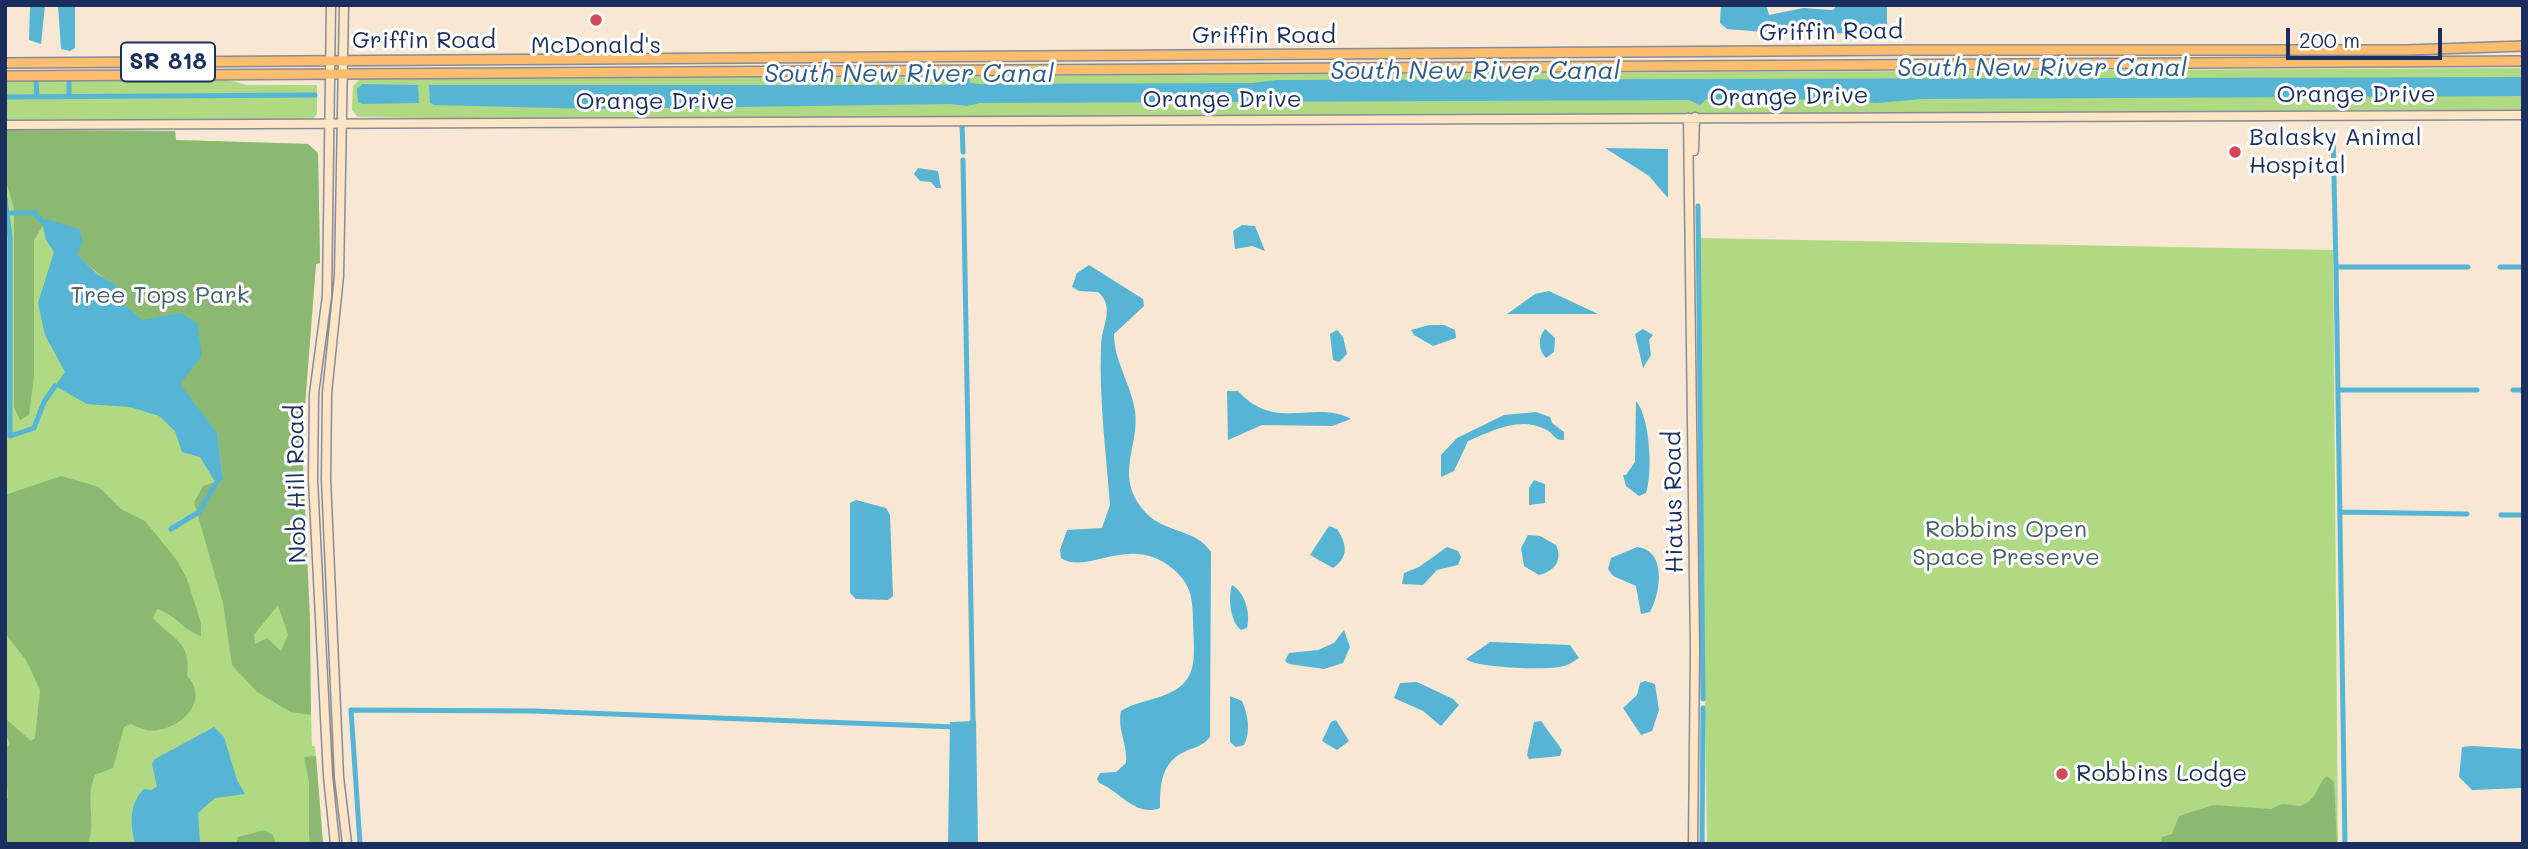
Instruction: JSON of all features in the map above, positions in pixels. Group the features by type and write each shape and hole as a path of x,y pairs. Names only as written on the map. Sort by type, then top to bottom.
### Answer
{"main road":[{"name":"Griffin Road","path":"6,63 2408,50 2523,46"},
{"path":"1686,67 1693,52"},
{"path":"1703,67 1714,52"},
{"path":"647,72 664,59"},
{"path":"594,72 616,66 620,60"},
{"name":"Griffin Road","path":"5,76 2523,61"},
{"path":"21,75 39,70 102,69 112,62"}],"street":[{"name":"Nob Hill Road","path":"331,5 327,296 314,394 313,480 328,776 335,844"},
{"name":"Nob Hill Road","path":"344,5 339,276 327,393 326,479 340,777 346,844"},
{"name":"Orange Drive","path":"5,125 2523,115"},
{"name":"Hiatus Road","path":"1691,118 1695,741 1693,844"}],"green space":[{"path":"2523,68 2523,110 519,119 358,117 352,110 353,86 360,79"},
{"path":"228,80 247,85 317,85 317,114 312,120 5,121 5,81"},
{"name":"Tree Tops Park","path":"5,130 175,131 176,140 308,144 318,153 320,263 316,264 302,443 312,746 315,746 323,844 5,844"},
{"path":"5,130 175,131 176,140 308,144 318,153 320,263 316,264 302,443 310,619 311,715 291,712 257,692 232,665 223,603 194,502 203,486 223,479 217,433 179,384 202,356 181,313 142,321 122,303 115,284 86,263 47,219 34,240 34,377 29,415 20,420 14,407 14,209 5,177","holes":["278,605 288,635 281,651 267,638 255,644 254,635"]},
{"name":"Robbins Open Space Preserve","path":"1698,238 2333,250 2338,844 1707,844"},
{"path":"61,476 99,487 121,509 145,521 176,559 187,579 201,623 201,636 157,609 153,618 184,649 188,665 187,676 196,693 195,702 185,717 168,727 151,730 131,724 124,727 113,768 95,775 92,784 91,829 87,844 5,844 5,799 8,798 5,751 10,743 5,733 5,718 31,741 35,738 40,690 26,660 5,633 5,495"},
{"path":"316,756 323,844 310,844 309,836 309,783 304,757"},
{"path":"2327,776 2334,782 2337,844 2161,844 2162,837 2172,834 2179,816 2214,805 2271,809 2282,804 2301,806 2312,799"},
{"path":"264,830 273,835 276,844 236,844 238,837"}],"water":[{"path":"30,5 45,5 41,44 29,40"},
{"path":"58,5 75,5 75,48 70,51 61,49"},
{"path":"1721,5 1766,5 1769,15 1803,8 1833,10 1837,5 1887,5 1887,26 1878,33 1789,34 1727,29 1720,23"},
{"path":"970,77 970,83 978,84 1253,83 1276,80 2523,77 2523,96 2345,97 2331,101 2322,97 1921,99 1877,103 1706,99 1700,105 1689,100 980,103 967,106 951,104 596,109 434,105 430,103 429,85 954,85 957,78"},
{"path":"362,84 418,85 419,103 362,104 358,102 357,89"},
{"path":"1605,148 1668,149 1668,198 1649,176"},
{"path":"918,168 938,171 941,188 936,188 931,182 920,181 914,174"},
{"path":"47,219 79,229 83,241 77,254 97,274 115,284 122,303 142,320 181,313 197,323 202,356 180,384 217,433 223,480 214,480 200,457 182,452 175,431 159,416 130,407 87,404 55,386 65,372 45,335 38,303 54,252 46,240 42,222"},
{"path":"1242,225 1255,226 1265,251 1252,246 1235,249 1233,231"},
{"path":"1089,265 1143,299 1144,306 1114,334 1117,354 1135,411 1136,425 1129,475 1131,488 1147,514 1163,525 1197,539 1211,552 1210,737 1171,761 1162,782 1160,808 1151,810 1135,806 1099,783 1097,779 1100,773 1116,772 1126,763 1120,724 1121,711 1171,693 1188,678 1194,659 1192,606 1190,592 1184,580 1157,559 1141,554 1083,562 1061,558 1060,550 1067,530 1102,528 1110,505 1101,386 1101,347 1106,304 1098,292 1079,291 1072,287 1077,273"},
{"path":"1549,291 1598,314 1507,314 1535,294"},
{"path":"1429,325 1444,325 1455,330 1456,338 1433,346 1414,335 1411,330"},
{"path":"1545,329 1555,338 1554,352 1546,358 1540,344"},
{"path":"1643,329 1653,335 1649,340 1651,355 1643,368 1635,334"},
{"path":"1337,330 1343,337 1347,354 1339,362 1333,360 1330,334"},
{"path":"1227,391 1238,391 1266,410 1281,413 1323,412 1351,419 1332,426 1262,425 1228,440"},
{"path":"1636,401 1644,419 1650,459 1646,493 1639,496 1626,486 1623,475 1626,475 1635,462"},
{"path":"1536,412 1550,417 1552,423 1564,432 1564,440 1535,425 1506,426 1468,441 1454,471 1441,477 1441,455 1457,438 1504,415"},
{"path":"1534,480 1545,484 1545,503 1529,505 1529,488"},
{"path":"856,500 886,508 890,515 893,596 888,600 856,599 850,593 850,503"},
{"path":"1329,526 1337,529 1345,550 1342,559 1333,568 1310,555"},
{"path":"1528,535 1540,536 1556,545 1558,560 1549,571 1539,575 1524,566 1521,548"},
{"path":"1447,547 1458,551 1461,557 1458,565 1437,570 1423,585 1402,584 1404,573 1419,567"},
{"path":"1637,547 1647,550 1653,556 1659,574 1654,604 1650,612 1641,614 1636,586 1613,576 1608,569 1611,558"},
{"path":"1232,585 1244,598 1247,610 1247,628 1241,630 1234,621 1231,609"},
{"path":"1344,630 1350,647 1343,663 1324,669 1289,664 1285,661 1289,653 1318,650 1334,643"},
{"path":"1490,642 1570,645 1579,658 1570,664 1551,668 1496,666 1466,659"},
{"path":"1645,681 1655,684 1659,710 1652,731 1641,735 1623,708 1637,695 1640,683"},
{"path":"1417,682 1453,699 1459,705 1441,726 1423,711 1394,698 1400,683"},
{"path":"1230,696 1242,701 1248,723 1244,745 1236,747 1230,742"},
{"path":"1336,720 1349,741 1337,750 1322,741 1331,722"},
{"path":"976,721 978,844 948,844 950,722"},
{"path":"1541,721 1562,750 1560,756 1529,759 1527,755 1534,722"},
{"path":"214,727 224,737 237,780 245,794 215,798 198,813 200,844 135,844 132,829 133,807 144,789 152,790 157,786 152,764 155,759"},
{"path":"2462,747 2523,749 2523,788 2472,790 2459,777"}],"waterway":[{"path":"69,81 69,96"},
{"path":"36,82 37,96"},
{"name":"South New River Canal","path":"5,97 315,95"},
{"path":"962,125 963,152"},
{"path":"2333,133 2336,267 2468,267"},
{"path":"963,160 973,721 968,726"},
{"path":"5,198 10,237 10,436 34,428 44,402 55,386"},
{"path":"1698,206 1703,699"},
{"path":"7,213 35,213 42,222"},
{"path":"2336,267 2345,844"},
{"path":"2500,267 2523,267"},
{"path":"2338,390 2477,390"},
{"path":"2513,390 2523,390"},
{"path":"171,529 199,512 218,480"},
{"path":"2340,512 2467,514"},
{"path":"2501,515 2523,515"},
{"path":"1702,844 1703,708"},
{"path":"360,844 351,710 533,711 956,727"}],"place":[{"name":"McDonald's","path":"596,20"},
{"name":"Balasky Animal Hospital","path":"2235,152"},
{"name":"Robbins Lodge","path":"2062,774"}]}
